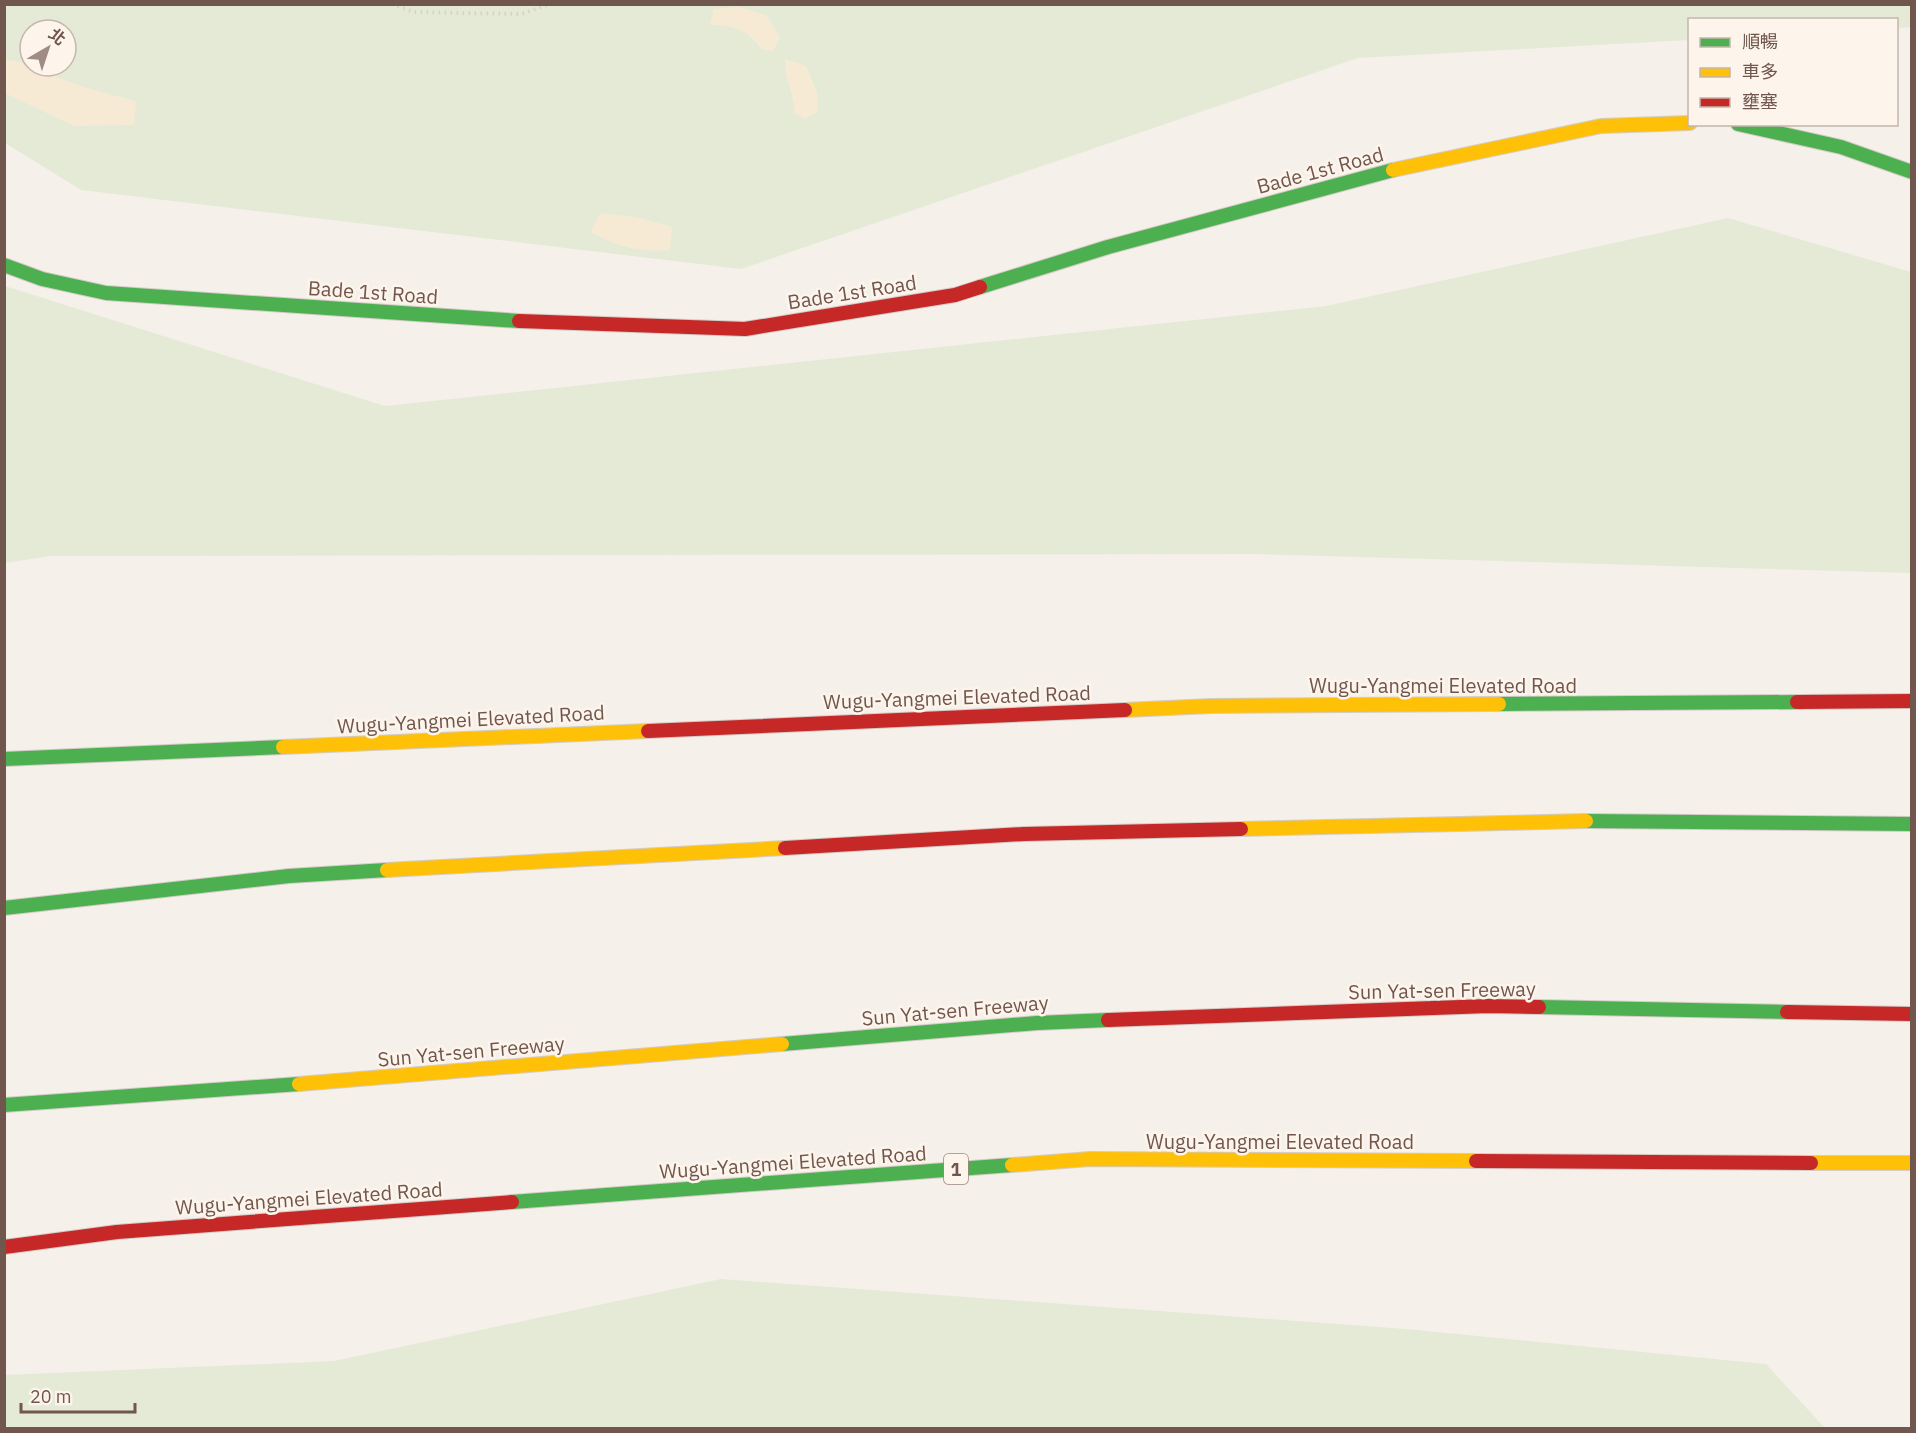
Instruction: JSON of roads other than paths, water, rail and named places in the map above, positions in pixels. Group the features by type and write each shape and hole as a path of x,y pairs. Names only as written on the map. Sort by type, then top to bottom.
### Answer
{"main road":[{"name":"Bade 1st Road","path":"4,265 42,279 106,293 495,320 745,329 955,295 1108,247 1384,172 1601,126 1688,123"},
{"path":"1747,126 1841,147 1911,172"},
{"name":"Wugu-Yangmei Elevated Road","path":"4,759 1210,706 1911,701"},
{"path":"4,908 289,876 1024,834 1624,820 1911,824"},
{"name":"Sun Yat-sen Freeway","path":"4,1105 367,1079 1037,1023 1488,1006 1911,1014"},
{"name":"Wugu-Yangmei Elevated Road","path":"4,1247 117,1232 1090,1159 1911,1163"}]}
